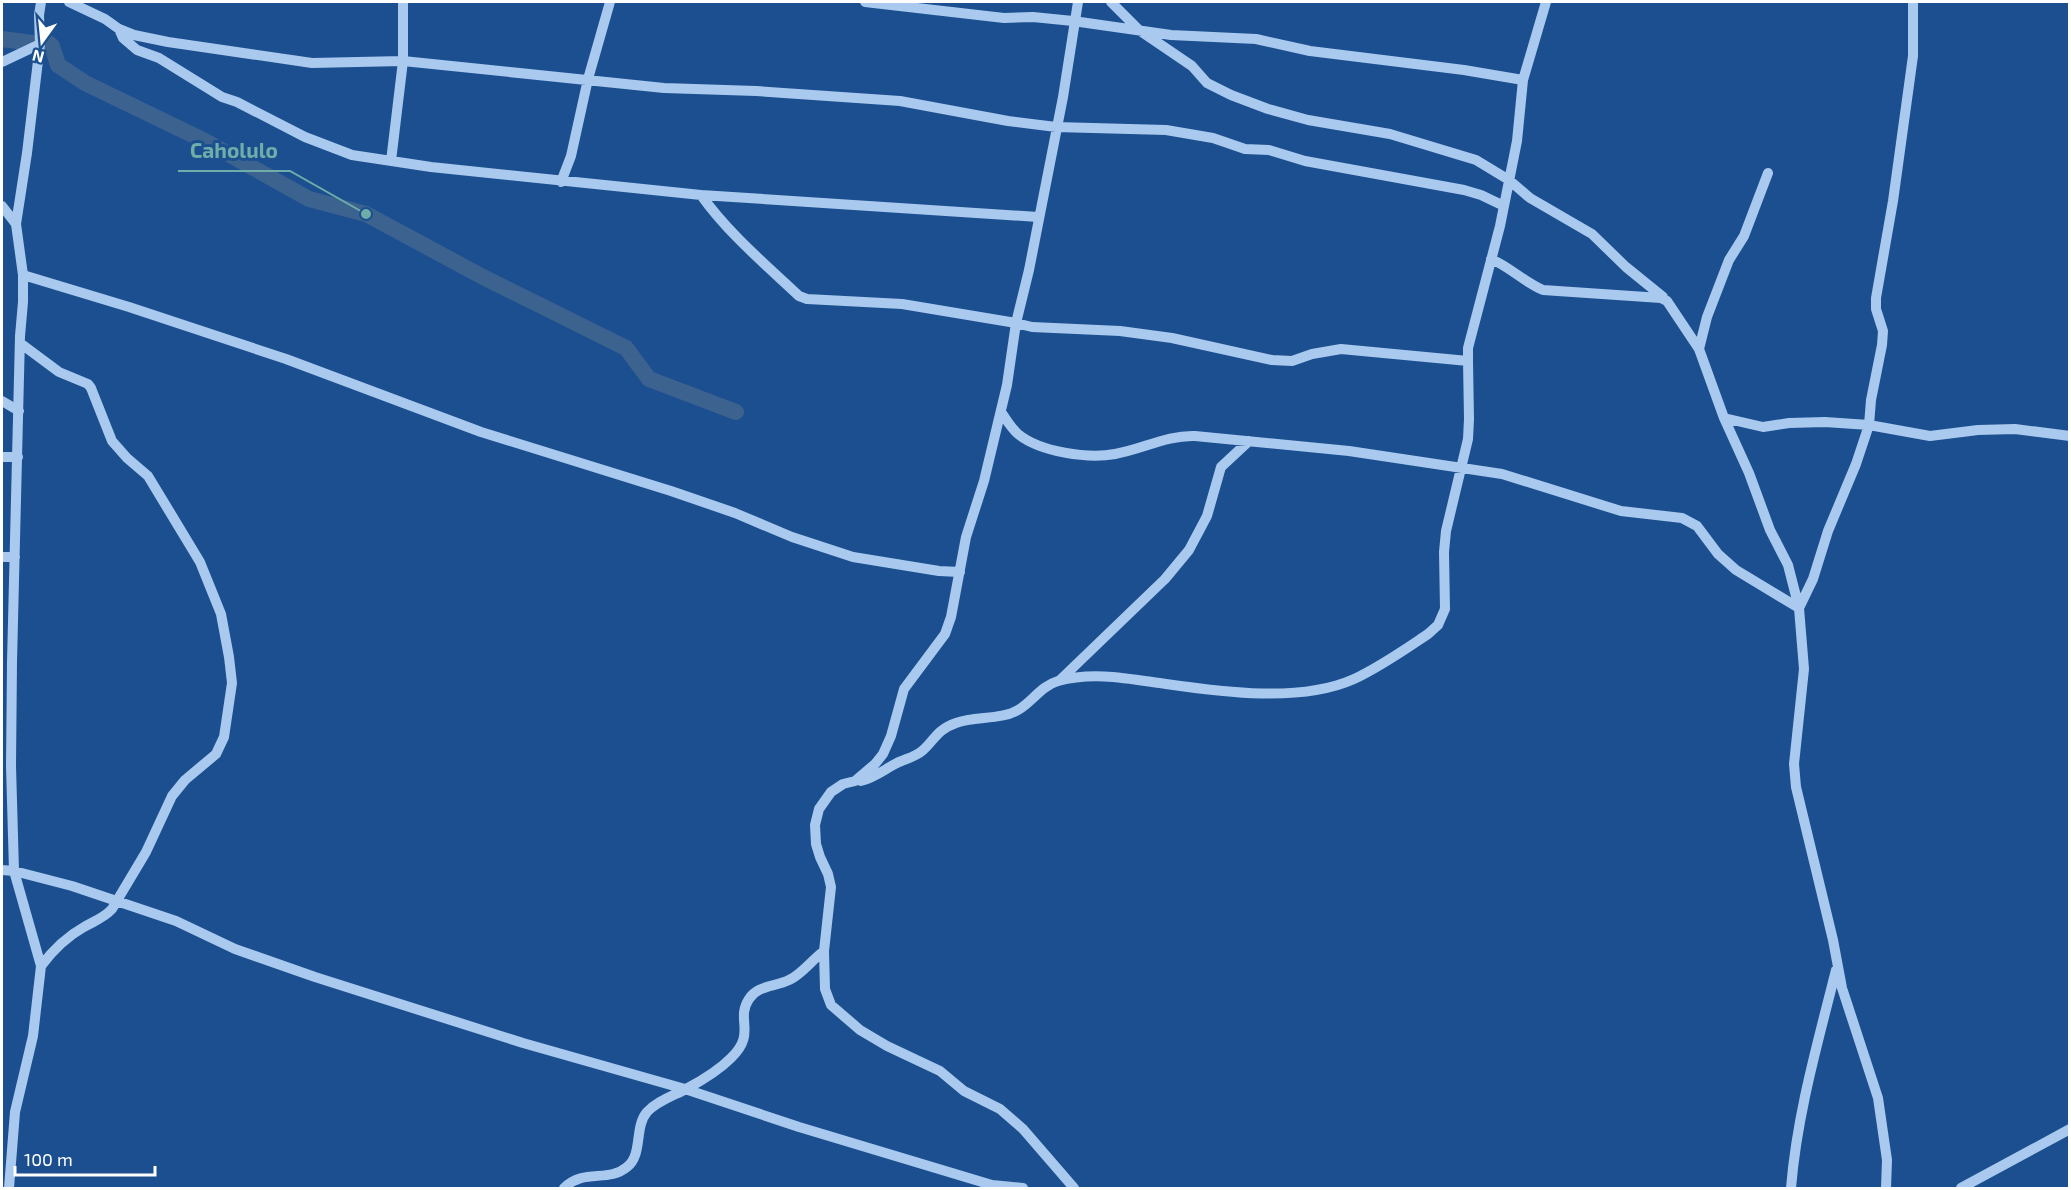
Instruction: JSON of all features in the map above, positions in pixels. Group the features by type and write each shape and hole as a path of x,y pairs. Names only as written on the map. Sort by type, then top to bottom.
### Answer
{"street":[{"path":"9,1188 15,1112 33,1036 40,966 14,871 6,766 7,662 15,557 23,302 23,275 16,224 40,44 41,2"},
{"path":"69,2 105,19 118,29 168,42 312,63 403,62 664,88 756,91 900,101 1008,121 1056,127 1166,130 1224,140 1245,149 1269,150 1305,161 1464,190 1504,206"},
{"path":"390,161 403,62 403,2"},
{"path":"561,182 571,156 588,79 610,2"},
{"path":"865,2 1004,18 1032,17 1073,21 1171,35 1256,39 1310,51 1464,70 1523,80"},
{"path":"855,782 883,754 891,736 904,689 945,634 956,597 966,537 984,481 1001,412 1016,323 1029,270 1063,97 1073,21 1078,2"},
{"path":"1111,2 1139,30 1192,66 1207,82 1230,96 1268,110 1308,120 1390,134 1476,160 1509,180 1530,198 1592,234 1626,267 1667,301 1699,349 1724,418 1770,530 1788,565 1799,608 1804,669 1794,764 1796,787 1846,1003 1878,1098 1887,1160 1886,1188"},
{"path":"1074,1188 1023,1130 1000,1109 964,1091 940,1071 887,1046 860,1030 831,1005 825,989 824,951 831,887 816,844 815,825 819,809 824,799 843,784 874,776 917,754 944,728 956,723 1016,711 1050,684 1059,681 1080,677 1115,676 1174,685 1267,693 1309,691 1354,679 1428,634 1438,625 1445,600 1446,531 1462,468 1469,419 1468,348 1504,206 1517,141 1523,80 1546,2"},
{"path":"1799,608 1813,579 1828,531 1856,465 1869,425 1883,331 1876,309 1876,298 1893,201 1913,56 1913,2"},
{"path":"118,29 123,38 137,50 159,58 222,97 237,102 304,137 344,153 390,161 561,182 701,195 1038,218"},
{"path":"2,62 40,44"},
{"path":"1699,349 1707,317 1729,260 1744,236 1768,173"},
{"path":"701,195 730,230 799,296 807,299 902,304 1032,327 1120,331 1172,338 1278,361 1292,361 1319,352 1341,349 1468,361"},
{"path":"2,206 16,224"},
{"path":"1491,259 1543,290 1617,296 1649,296 1667,301"},
{"path":"23,275 286,359 481,432 671,491 735,513 792,537 853,557 904,567 960,572"},
{"path":"20,343 59,372 91,388 112,441 148,476 200,562 221,614 232,683 228,717 216,754 184,780 172,796 146,852 118,901 106,915 55,947 40,966"},
{"path":"2,401 19,411"},
{"path":"1001,412 1017,433 1027,440 1072,454 1114,454 1180,435 1349,451 1520,478 1575,498 1621,511 1682,518 1697,525 1718,554 1736,570 1799,608"},
{"path":"1724,418 1763,427 1798,423 1869,425 1930,436 1978,430 2015,429 2070,436"},
{"path":"1059,681 1165,579 1189,550 1208,516 1221,467 1249,441"},
{"path":"2,457 18,457"},
{"path":"2,557 15,557"},
{"path":"2,870 72,886 118,901 176,921 236,949 315,977 524,1043 685,1089 800,1128 992,1185 1023,1188"},
{"path":"564,1188 577,1179 593,1175 612,1175 629,1166 635,1155 639,1127 643,1118 656,1104 716,1071 742,1046 745,1039 745,1006 753,993 765,987 789,981 824,951"},
{"path":"1791,1188 1793,1161 1805,1091 1837,967"},
{"path":"1961,1188 2070,1129"}],"waterway":[{"path":"2,39 40,44 47,42 52,46 58,65 85,83 205,141 309,199 366,214 483,277 626,348 649,379 736,412"}],"place":[{"name":"Caholulo","path":"366,214"}]}
